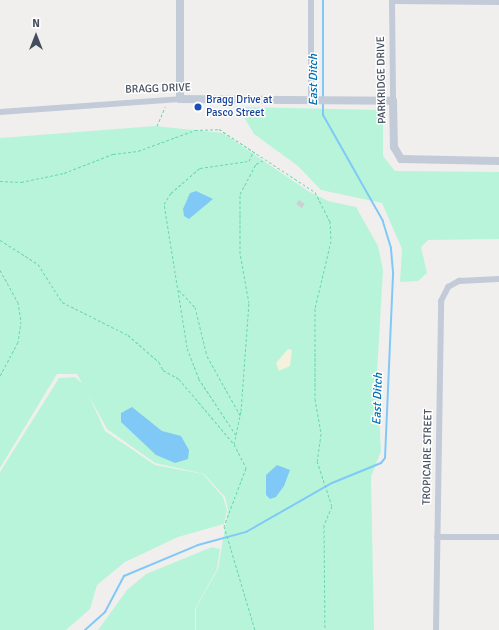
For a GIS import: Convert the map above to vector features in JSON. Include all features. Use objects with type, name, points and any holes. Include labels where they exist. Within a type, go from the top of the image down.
[{"type":"street","points":[[180,0],[180,99]]},
{"type":"street","points":[[311,0],[314,100]]},
{"type":"street","points":[[392,1],[499,2]]},
{"type":"street","name":"PARKRIDGE DRIVE","points":[[392,1],[394,147],[399,157],[406,161],[499,161]]},
{"type":"street","name":"BRAGG DRIVE","points":[[0,112],[44,111],[168,99],[393,101]]},
{"type":"street","name":"TROPICAIRE STREET","points":[[436,630],[440,309],[448,287],[467,279],[499,280]]},
{"type":"street","points":[[437,537],[499,537]]},
{"type":"path","points":[[157,126],[168,99]]},
{"type":"path","points":[[0,181],[64,173],[113,154],[138,151],[195,130],[219,129],[316,192],[330,221],[331,241],[315,308],[315,399],[321,434],[317,460],[332,506],[324,525],[325,630]]},
{"type":"path","points":[[236,435],[199,379],[187,348],[179,290],[164,204],[170,193],[200,168],[249,161],[253,152]]},
{"type":"path","points":[[234,444],[240,415],[249,303],[240,253],[240,194],[256,164],[264,159]]},
{"type":"path","points":[[0,240],[38,264],[62,302],[128,335],[159,362],[163,370],[179,379],[234,444],[246,468],[224,526],[227,540],[256,630]]},
{"type":"path","points":[[0,270],[18,302],[21,321],[18,342],[0,376]]},
{"type":"path","points":[[179,290],[195,306],[207,356],[240,415]]},
{"type":"green space","points":[[238,107],[383,110],[383,156],[395,171],[499,172],[499,239],[428,240],[421,247],[427,273],[418,281],[400,282],[402,249],[382,203],[321,190],[298,166],[254,134]]},
{"type":"green space","points":[[155,126],[223,133],[308,191],[328,201],[356,207],[378,246],[383,270],[377,373],[381,451],[371,477],[374,630],[196,630],[196,608],[218,569],[228,510],[225,497],[204,474],[155,463],[107,429],[77,374],[57,374],[0,468],[0,138]]},
{"type":"green space","points":[[75,377],[84,385],[105,431],[155,465],[203,474],[223,497],[227,510],[224,524],[178,537],[125,562],[97,585],[90,609],[66,630],[0,630],[0,472],[59,378]]},
{"type":"green space","points":[[212,547],[220,549],[217,569],[195,609],[195,630],[98,630],[127,590],[146,574]]},
{"type":"sand","points":[[288,349],[292,350],[290,366],[279,371],[276,363]]},
{"type":"water","points":[[196,191],[213,199],[189,219],[184,216],[183,209],[190,193]]},
{"type":"water","points":[[132,407],[162,431],[181,436],[189,450],[188,459],[175,463],[156,455],[121,422],[121,413]]},
{"type":"water","points":[[277,465],[290,470],[284,486],[276,497],[270,499],[266,495],[266,475]]},
{"type":"building","points":[[299,200],[305,204],[302,208],[296,204]]},
{"type":"waterway","name":"East Ditch","points":[[323,0],[323,99]]},
{"type":"waterway","name":"East Ditch","points":[[85,630],[105,612],[124,576],[198,545],[246,532],[332,483],[381,463],[385,458],[393,272],[391,248],[383,221],[323,115],[323,103]]},
{"type":"place","name":"Bragg Drive at Pasco Street","points":[[198,107]]}]
